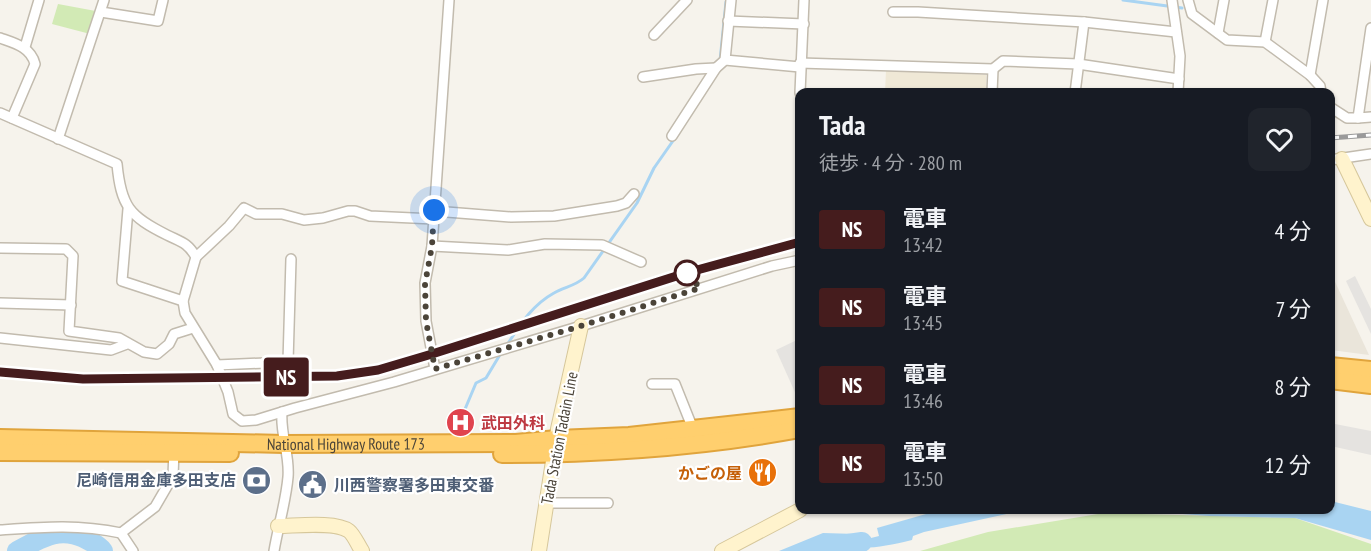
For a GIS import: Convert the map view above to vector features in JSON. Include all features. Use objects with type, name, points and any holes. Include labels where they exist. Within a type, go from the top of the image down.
[{"type":"highway","points":[[1335,366],[1371,370]]},
{"type":"highway","points":[[1335,381],[1371,385]]},
{"type":"highway","name":"National Highway Route 173","points":[[555,446],[795,418]]},
{"type":"highway","name":"National Highway Route 173","points":[[0,452],[174,447],[696,444],[795,430]]},
{"type":"highway","name":"National Highway Route 173","points":[[0,438],[174,447]]},
{"type":"street","points":[[25,47],[39,0]]},
{"type":"street","points":[[58,139],[104,0]]},
{"type":"street","points":[[101,12],[158,21],[163,0]]},
{"type":"street","points":[[435,369],[426,321],[425,284],[432,246],[449,0]]},
{"type":"street","points":[[654,34],[687,0]]},
{"type":"street","points":[[672,136],[716,68],[725,60],[731,0]]},
{"type":"street","points":[[800,88],[804,0]]},
{"type":"street","points":[[920,0],[920,12]]},
{"type":"street","points":[[1172,0],[1180,56],[1178,88]]},
{"type":"street","points":[[1188,0],[1192,14],[1227,40],[1265,42],[1310,75],[1320,88]]},
{"type":"street","points":[[1218,33],[1224,0]]},
{"type":"street","points":[[1265,42],[1273,0]]},
{"type":"street","points":[[1310,75],[1323,0]]},
{"type":"street","points":[[893,12],[1084,22],[1176,32]]},
{"type":"street","points":[[728,21],[804,24]]},
{"type":"street","points":[[1076,88],[1084,22]]},
{"type":"street","points":[[1358,118],[1371,28]]},
{"type":"street","points":[[0,38],[25,47],[34,58],[35,64],[12,118]]},
{"type":"street","points":[[725,60],[800,65],[993,69],[1003,60],[1078,64],[1179,79]]},
{"type":"street","points":[[643,77],[716,68]]},
{"type":"street","points":[[992,88],[993,69]]},
{"type":"street","points":[[1335,110],[1347,118],[1371,117]]},
{"type":"street","points":[[0,113],[117,164],[122,193],[128,209],[122,281],[183,301]]},
{"type":"street","points":[[1371,154],[1336,159],[1371,219]]},
{"type":"street","points":[[634,194],[626,203],[617,206],[554,216],[370,216],[348,211],[323,218],[304,220],[282,214],[256,214],[244,208],[229,226],[195,257],[183,301],[185,313],[217,365],[228,392],[233,414],[242,421],[256,420],[581,326],[752,272],[795,261]]},
{"type":"street","points":[[128,209],[165,234],[189,245],[195,257]]},
{"type":"street","points":[[432,246],[508,250],[545,244],[602,245],[637,257]]},
{"type":"street","points":[[0,248],[66,249],[73,256],[69,331],[118,338],[144,352],[156,354],[169,345],[174,334],[193,328]]},
{"type":"street","points":[[217,365],[288,362],[291,259]]},
{"type":"street","points":[[0,303],[71,305]]},
{"type":"street","name":"Tada Station Tadain Line","points":[[539,551],[555,446],[581,326]]},
{"type":"street","points":[[0,338],[111,350],[128,344]]},
{"type":"street","points":[[652,384],[675,384],[693,429]]},
{"type":"street","points":[[274,551],[288,477],[281,427],[282,412]]},
{"type":"street","points":[[0,530],[56,526],[91,527],[121,532],[155,507],[173,476],[174,447]]},
{"type":"street","points":[[546,502],[608,503]]},
{"type":"street","points":[[722,551],[795,513]]},
{"type":"street","points":[[278,526],[341,528],[350,531],[362,551]]},
{"type":"street","points":[[121,532],[133,551]]},
{"type":"shaded area","points":[[886,70],[986,75],[986,88],[885,88]]},
{"type":"shaded area","points":[[1355,276],[1371,309],[1371,334],[1346,281]]},
{"type":"shaded area","points":[[1335,282],[1369,355],[1335,351]]},
{"type":"shaded area","points":[[795,341],[795,392],[776,350]]},
{"type":"shaded area","points":[[1335,424],[1371,431],[1371,455],[1335,447]]},
{"type":"green space","points":[[58,4],[101,12],[94,35],[52,24]]},
{"type":"green space","points":[[1098,514],[1295,518],[1371,544],[1371,551],[920,551],[988,532]]},
{"type":"water","points":[[1335,502],[1371,511],[1371,540],[1295,518],[1182,514],[1335,514]]},
{"type":"water","points":[[926,514],[1007,514],[924,532],[913,536],[912,540],[890,545],[860,548],[828,543],[813,551],[779,551],[823,533],[857,534],[859,541],[879,536],[877,528]]},
{"type":"waterway","points":[[1123,0],[1182,8]]},
{"type":"waterway","points":[[720,61],[726,2]]},
{"type":"waterway","points":[[507,345],[539,303],[584,278],[637,203],[654,168],[675,138]]},
{"type":"waterway","points":[[460,421],[476,383],[486,378],[501,353]]},
{"type":"waterway","points":[[17,551],[49,535],[66,533],[84,538],[103,551]]},
{"type":"waterway","points":[[812,551],[862,542]]},
{"type":"railway","points":[[1335,138],[1371,135]]},
{"type":"railway","points":[[0,371],[83,379],[337,376],[378,370],[686,273],[795,243]]},
{"type":"train","name":"NS","points":[[0,372],[83,379],[337,376],[378,370],[566,313],[686,273],[795,243]]},
{"type":"place","name":"武田外科","points":[[460,423]]},
{"type":"place","name":"かごの屋","points":[[763,473]]},
{"type":"place","name":"尼崎信用金庫多田支店","points":[[257,480]]},
{"type":"place","name":"川西警察署多田東交番","points":[[313,485]]},
{"type":"route","points":[[434,210],[432,246],[425,284],[426,321],[435,369],[700,288],[687,273]]}]
